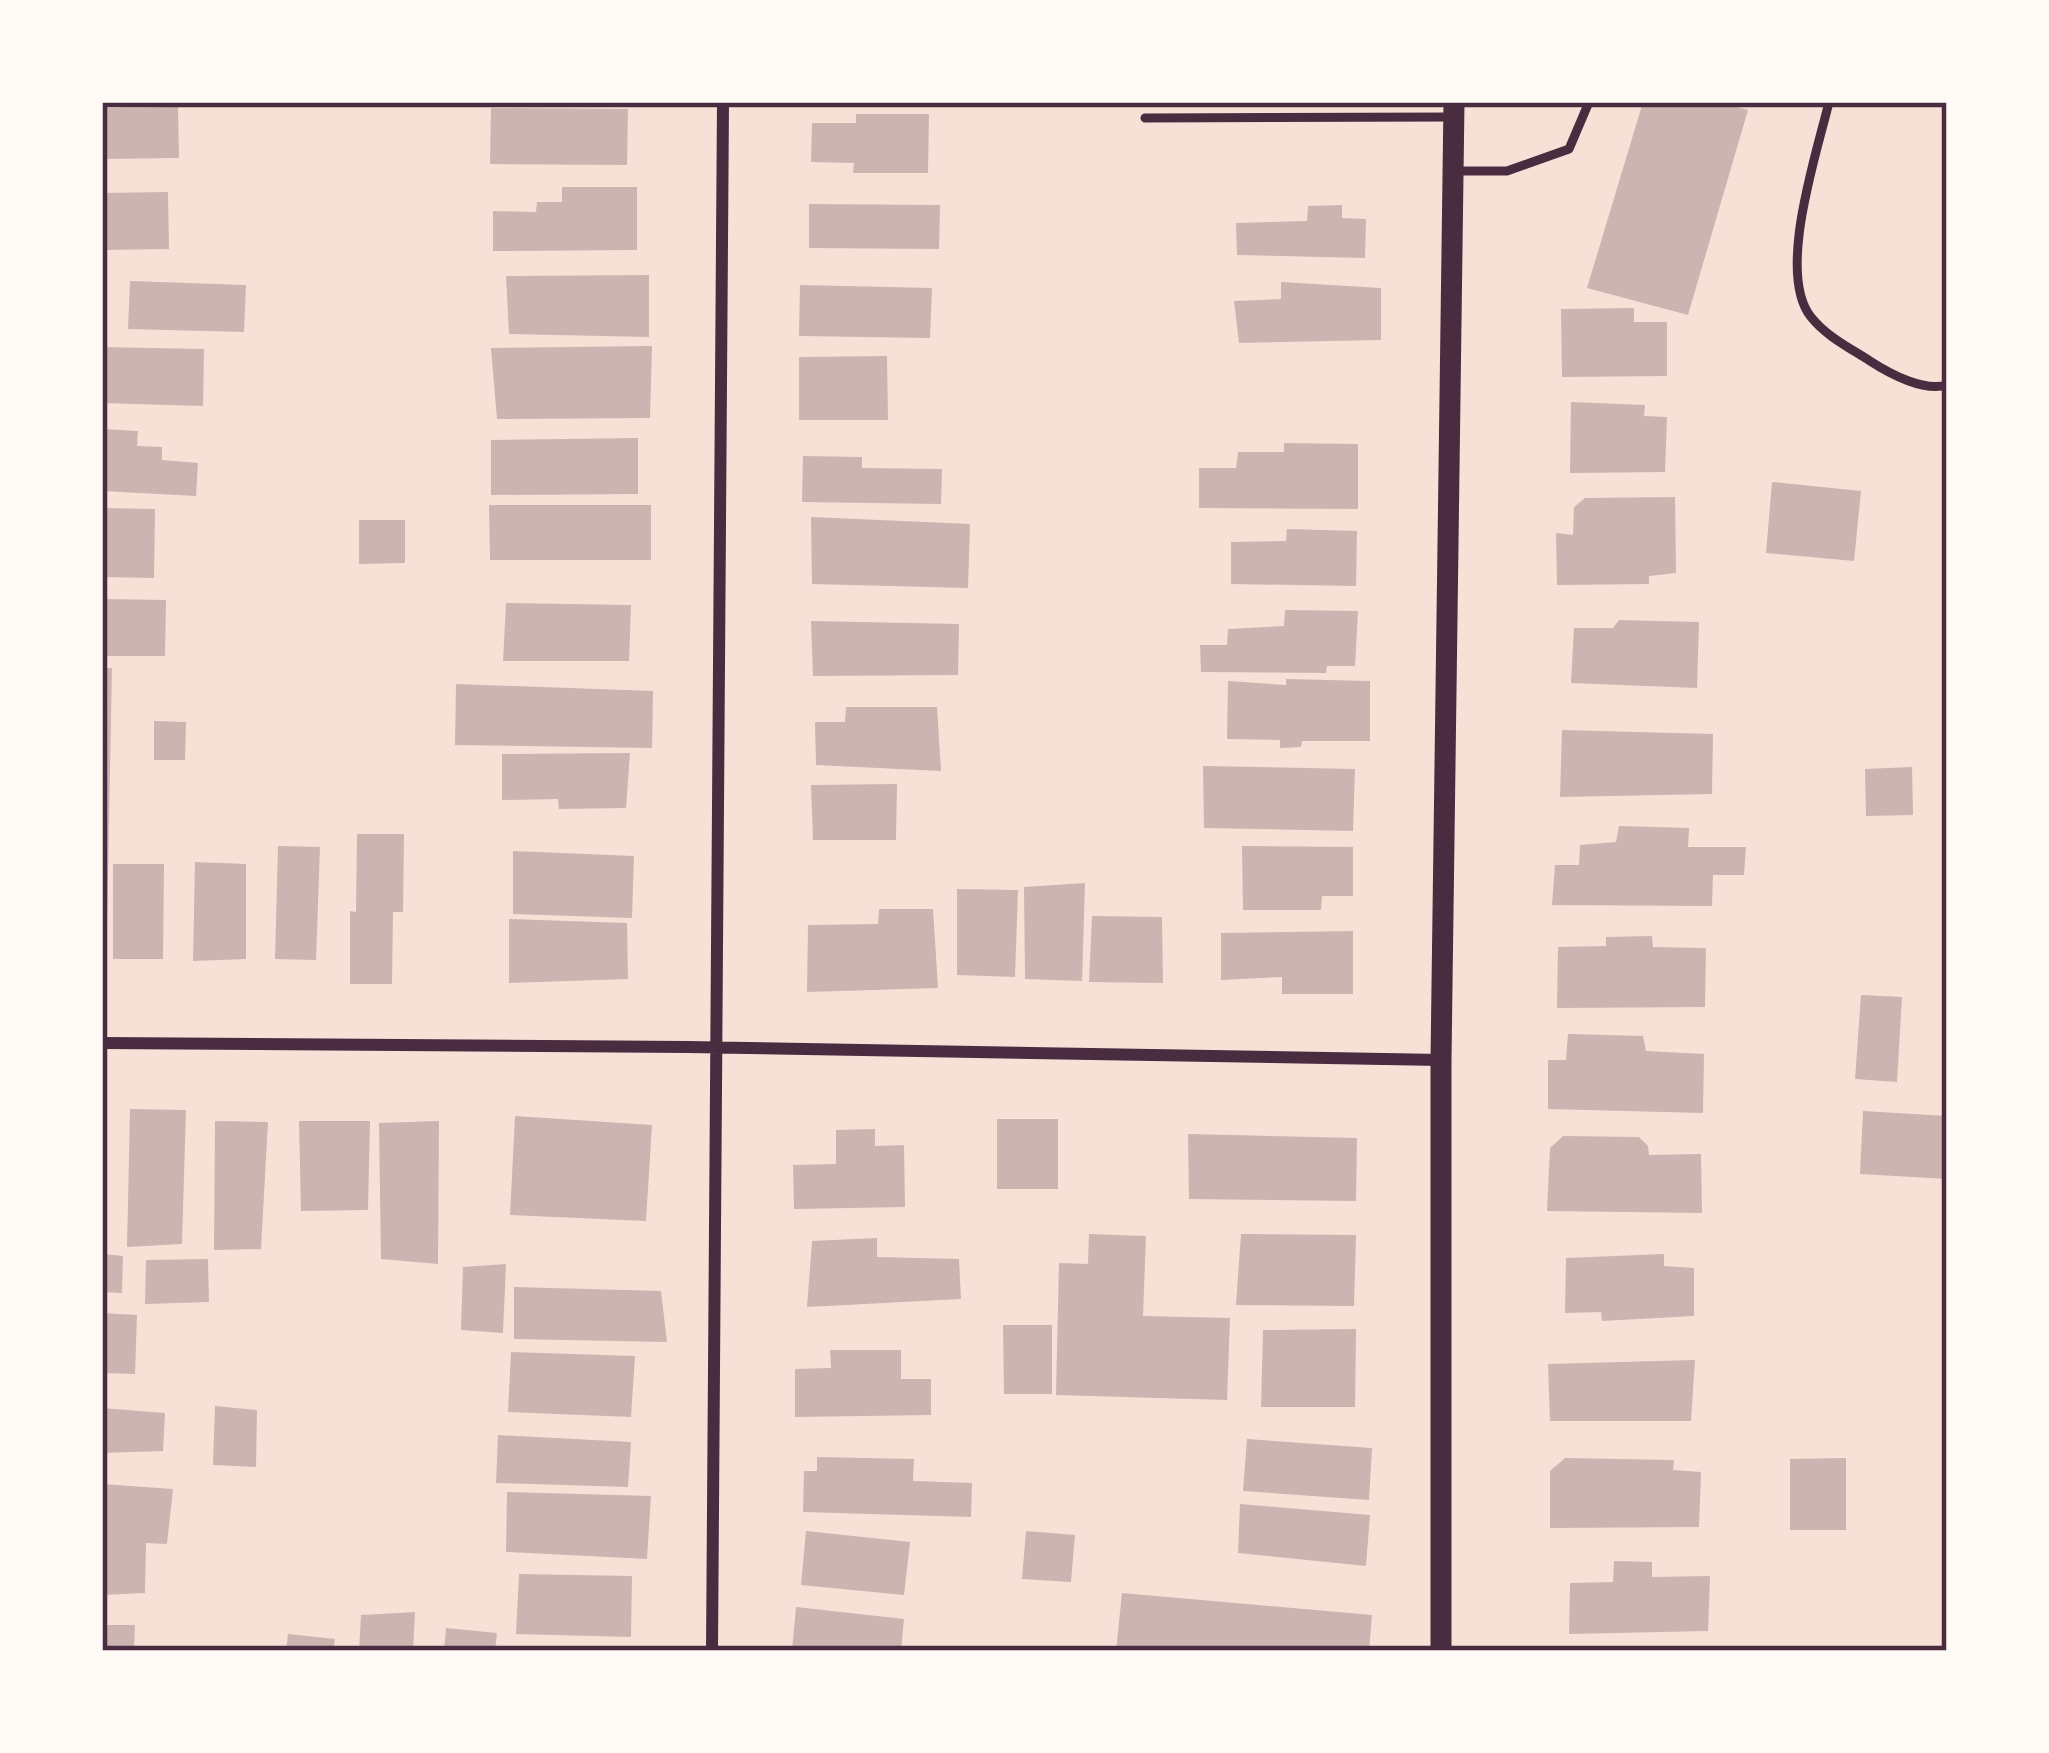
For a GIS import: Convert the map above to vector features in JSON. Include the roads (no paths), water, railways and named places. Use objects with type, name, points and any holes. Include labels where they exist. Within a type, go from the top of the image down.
[{"type":"street","points":[[712,1651],[723,102]]},
{"type":"street","points":[[1441,1651],[1441,1060],[1454,109]]},
{"type":"street","points":[[102,1043],[717,1047],[1441,1060]]},
{"type":"lane","points":[[1453,171],[1507,171],[1569,149],[1588,102]]},
{"type":"lane","points":[[1829,102],[1796,238],[1799,281],[1808,314],[1830,336],[1882,369],[1934,389],[1947,385]]},
{"type":"lane","points":[[1145,118],[1454,109]]}]
